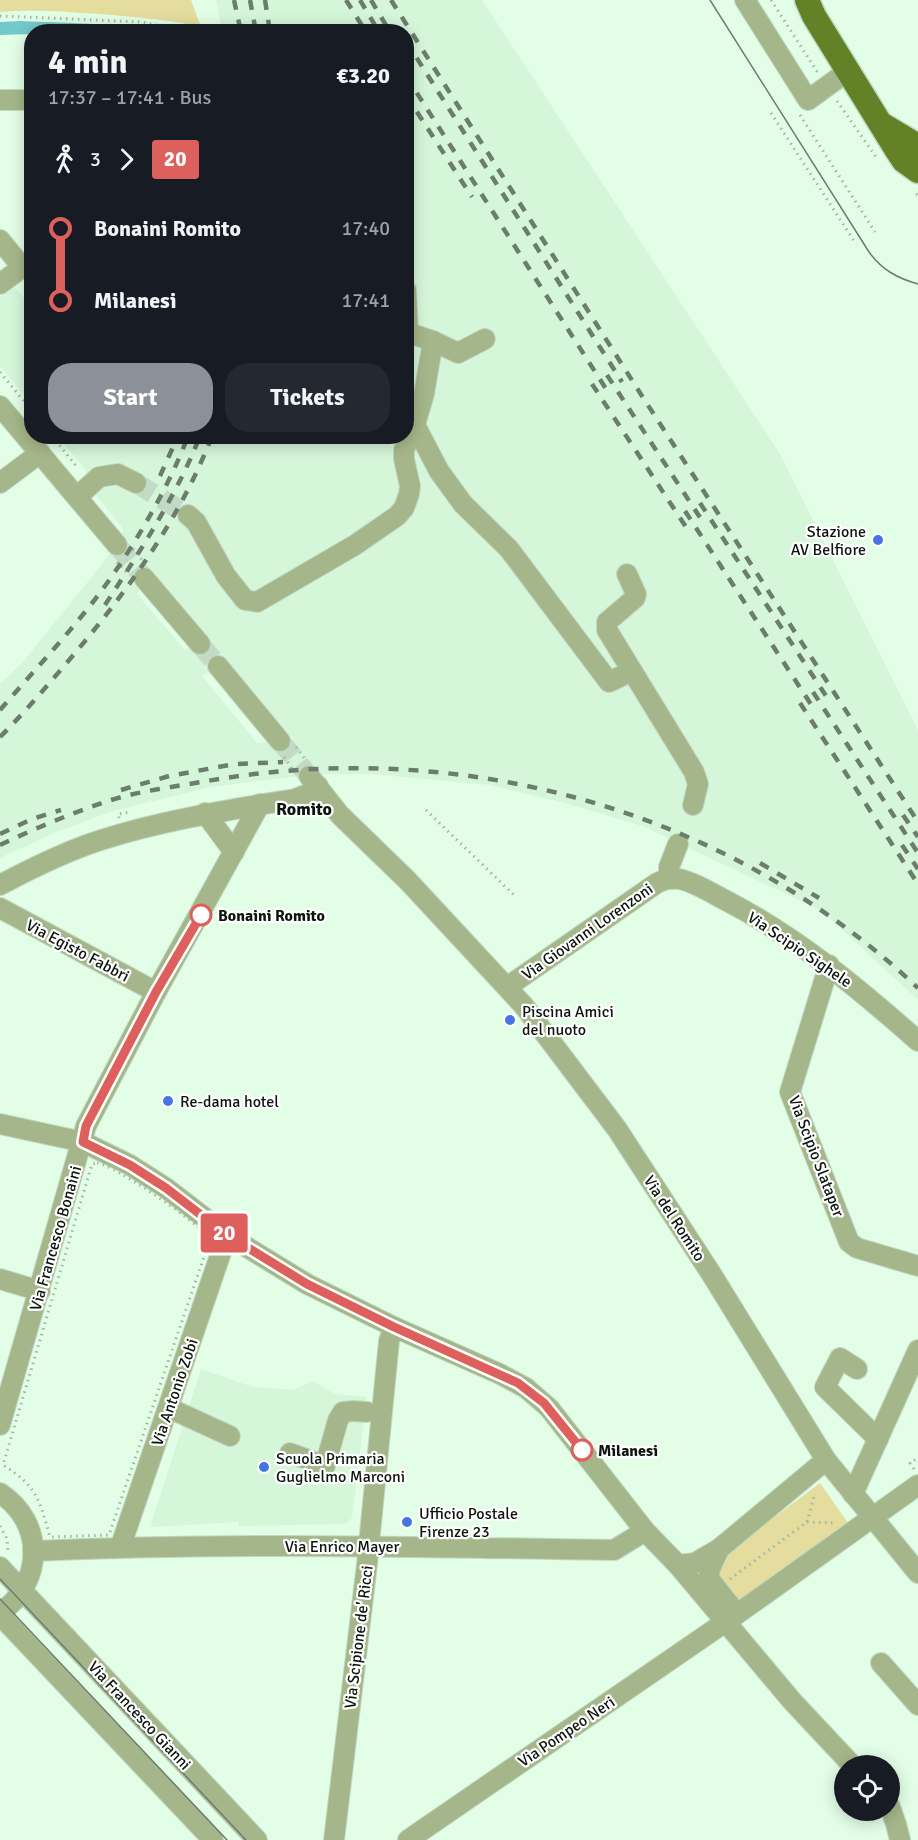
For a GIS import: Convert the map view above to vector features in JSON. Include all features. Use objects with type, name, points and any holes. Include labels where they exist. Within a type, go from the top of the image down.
[{"type":"main road","points":[[806,5],[883,125],[900,156],[908,164],[917,187]]},
{"type":"main road","points":[[883,125],[918,146]]},
{"type":"street","points":[[745,0],[808,100],[848,71]]},
{"type":"street","points":[[0,100],[24,100]]},
{"type":"street","points":[[0,240],[24,261]]},
{"type":"street","points":[[0,284],[24,266]]},
{"type":"street","points":[[414,334],[458,353],[485,339]]},
{"type":"street","points":[[433,341],[424,394],[415,425],[439,471],[463,504],[509,549],[609,682],[632,671]]},
{"type":"street","points":[[0,406],[7,429],[24,441]]},
{"type":"street","points":[[28,444],[40,453],[117,545]]},
{"type":"street","points":[[188,515],[196,522],[226,576],[245,600],[257,602],[355,545],[397,516],[404,508],[410,494],[404,459],[407,444]]},
{"type":"street","points":[[0,483],[40,453]]},
{"type":"street","points":[[77,497],[99,477],[118,474],[136,483]]},
{"type":"street","points":[[627,574],[636,594],[635,598],[607,622],[607,630],[694,772],[698,784],[693,805]]},
{"type":"street","points":[[144,578],[200,644]]},
{"type":"street","points":[[218,666],[280,741]]},
{"type":"street","name":"Via del Romito","points":[[260,804],[295,799],[308,794],[314,781],[340,815],[408,881],[524,1006],[617,1129],[712,1275],[826,1460],[918,1573]]},
{"type":"street","points":[[0,885],[99,840],[205,813],[260,804]]},
{"type":"street","name":"Via Francesco Bonaini","points":[[0,1425],[86,1126],[156,992],[260,804]]},
{"type":"street","points":[[205,813],[234,852]]},
{"type":"street","points":[[669,879],[669,867],[678,844]]},
{"type":"street","name":"Via Giovanni Lorenzoni","points":[[507,987],[657,883],[669,879]]},
{"type":"street","name":"Via Scipio Sighele","points":[[669,879],[691,883],[783,934],[829,965],[918,1041]]},
{"type":"street","name":"Via Egisto Fabbri","points":[[0,908],[156,992]]},
{"type":"street","name":"Via Scipio Slataper","points":[[829,965],[790,1092],[849,1242],[856,1248],[918,1266]]},
{"type":"street","points":[[0,1124],[83,1142],[130,1165],[166,1188],[227,1235],[307,1284],[394,1327],[518,1383],[538,1397],[553,1413],[645,1531],[731,1618]]},
{"type":"street","name":"Via Antonio Zobi","points":[[120,1548],[227,1235]]},
{"type":"street","points":[[0,1279],[40,1291]]},
{"type":"street","name":"Via Scipione de' Ricci","points":[[334,1840],[389,1341],[394,1327]]},
{"type":"street","points":[[853,1494],[918,1350]]},
{"type":"street","points":[[857,1369],[840,1358],[825,1387],[878,1439]]},
{"type":"street","points":[[169,1408],[230,1436]]},
{"type":"street","points":[[290,1453],[325,1466],[338,1420],[343,1412],[367,1412]]},
{"type":"street","points":[[678,1565],[695,1563],[719,1550],[826,1460]]},
{"type":"street","name":"Via Pompeo Neri","points":[[408,1840],[731,1618],[918,1485]]},
{"type":"street","points":[[0,1493],[22,1515],[30,1532],[33,1551],[31,1570],[23,1590],[0,1614]]},
{"type":"street","name":"Via Enrico Mayer","points":[[33,1551],[368,1546],[614,1550],[645,1531]]},
{"type":"street","points":[[719,1550],[709,1571],[710,1580],[731,1618],[792,1701],[843,1755]]},
{"type":"street","name":"Via Francesco Gianni","points":[[4,1561],[23,1590],[257,1840]]},
{"type":"street","name":"Via Francesco Gianni","points":[[0,1614],[213,1840]]},
{"type":"street","points":[[881,1663],[918,1705]]},
{"type":"street","points":[[895,1821],[900,1840]]},
{"type":"path","points":[[0,16],[144,24]]},
{"type":"path","points":[[797,110],[875,232]]},
{"type":"path","points":[[771,113],[856,244]]},
{"type":"path","points":[[0,372],[24,401]]},
{"type":"path","points":[[426,810],[515,896]]},
{"type":"path","points":[[724,1583],[807,1522],[817,1486]]},
{"type":"path","points":[[807,1522],[843,1524]]},
{"type":"path","points":[[0,1526],[7,1539],[4,1561]]},
{"type":"shaded area","points":[[0,0],[191,0],[200,24],[99,14],[0,12]]},
{"type":"shaded area","points":[[216,0],[482,0],[780,454],[918,730],[918,1000],[822,911],[642,826],[565,803],[490,785],[370,774],[314,774],[211,787],[113,811],[56,832],[0,858],[0,684],[23,662],[106,559],[124,530],[95,494],[84,468],[64,444],[414,444],[414,24],[221,24]],"holes":[[[151,572],[206,638],[185,650],[137,594]],[[227,660],[293,739],[257,743],[202,676]]]},
{"type":"shaded area","points":[[14,286],[24,298],[24,395],[0,366],[0,297]]},
{"type":"shaded area","name":"Scuola Primaria Guglielmo Marconi","points":[[201,1369],[253,1387],[294,1390],[313,1381],[335,1394],[367,1397],[352,1518],[344,1524],[239,1526],[239,1522],[152,1527],[151,1524]]},
{"type":"shaded area","points":[[820,1483],[848,1523],[738,1602],[714,1574],[728,1552]]},
{"type":"water","points":[[0,22],[84,24],[24,24],[24,34],[0,35]]},
{"type":"tunnel","points":[[136,483],[188,515]]},
{"type":"tunnel","points":[[117,545],[144,578]]},
{"type":"tunnel","points":[[200,644],[218,666]]},
{"type":"tunnel","points":[[280,741],[309,776]]},
{"type":"tram line","points":[[710,0],[869,252],[879,264],[891,272],[918,284]]},
{"type":"tram line","points":[[0,1579],[246,1840]]},
{"type":"tram line","points":[[0,1599],[227,1840]]},
{"type":"railway","points":[[234,0],[239,24]]},
{"type":"railway","points":[[250,0],[254,24]]},
{"type":"railway","points":[[265,0],[269,24]]},
{"type":"railway","points":[[346,0],[361,24]]},
{"type":"railway","points":[[360,0],[374,24]]},
{"type":"railway","points":[[371,0],[385,24]]},
{"type":"railway","points":[[391,0],[406,24]]},
{"type":"railway","points":[[414,36],[642,396],[918,822]]},
{"type":"railway","points":[[414,54],[622,382]]},
{"type":"railway","points":[[414,89],[608,392]]},
{"type":"railway","points":[[414,107],[472,197]]},
{"type":"railway","points":[[607,375],[701,519]]},
{"type":"railway","points":[[592,384],[686,527]]},
{"type":"railway","points":[[160,476],[174,444]]},
{"type":"railway","points":[[0,710],[82,616],[120,565],[170,478],[185,444]]},
{"type":"railway","points":[[105,605],[169,502],[197,444]]},
{"type":"railway","points":[[0,737],[70,659],[132,581],[168,525],[209,444]]},
{"type":"railway","points":[[700,503],[828,699]]},
{"type":"railway","points":[[685,511],[814,709]]},
{"type":"railway","points":[[813,692],[918,853]]},
{"type":"railway","points":[[800,703],[918,884]]},
{"type":"railway","points":[[121,790],[169,776],[235,764],[283,762]]},
{"type":"railway","points":[[0,845],[117,798],[207,781],[303,770],[399,769],[494,780],[587,801],[677,832],[763,874],[844,926],[918,988]]},
{"type":"railway","points":[[0,834],[32,819],[61,810]]},
{"type":"railway","points":[[903,815],[918,837]]},
{"type":"railway","points":[[902,845],[918,869]]},
{"type":"railway","points":[[760,863],[819,898]]},
{"type":"bus line","name":"20","points":[[201,915],[156,992],[86,1126],[83,1142],[130,1165],[166,1188],[227,1235],[307,1284],[394,1327],[518,1383],[544,1403],[582,1450]]},
{"type":"place","name":"Stazione AV Belfiore","points":[[878,540]]},
{"type":"place","name":"Bonaini Romito","points":[[201,915]]},
{"type":"place","name":"Piscina Amici del nuoto","points":[[510,1020]]},
{"type":"place","name":"Re-dama hotel","points":[[168,1101]]},
{"type":"place","name":"Milanesi","points":[[582,1450]]},
{"type":"place","name":"Scuola Primaria Guglielmo Marconi","points":[[264,1467]]},
{"type":"place","name":"Ufficio Postale Firenze 23","points":[[407,1522]]},
{"type":"district","name":"Romito","points":[[304,809]]}]
